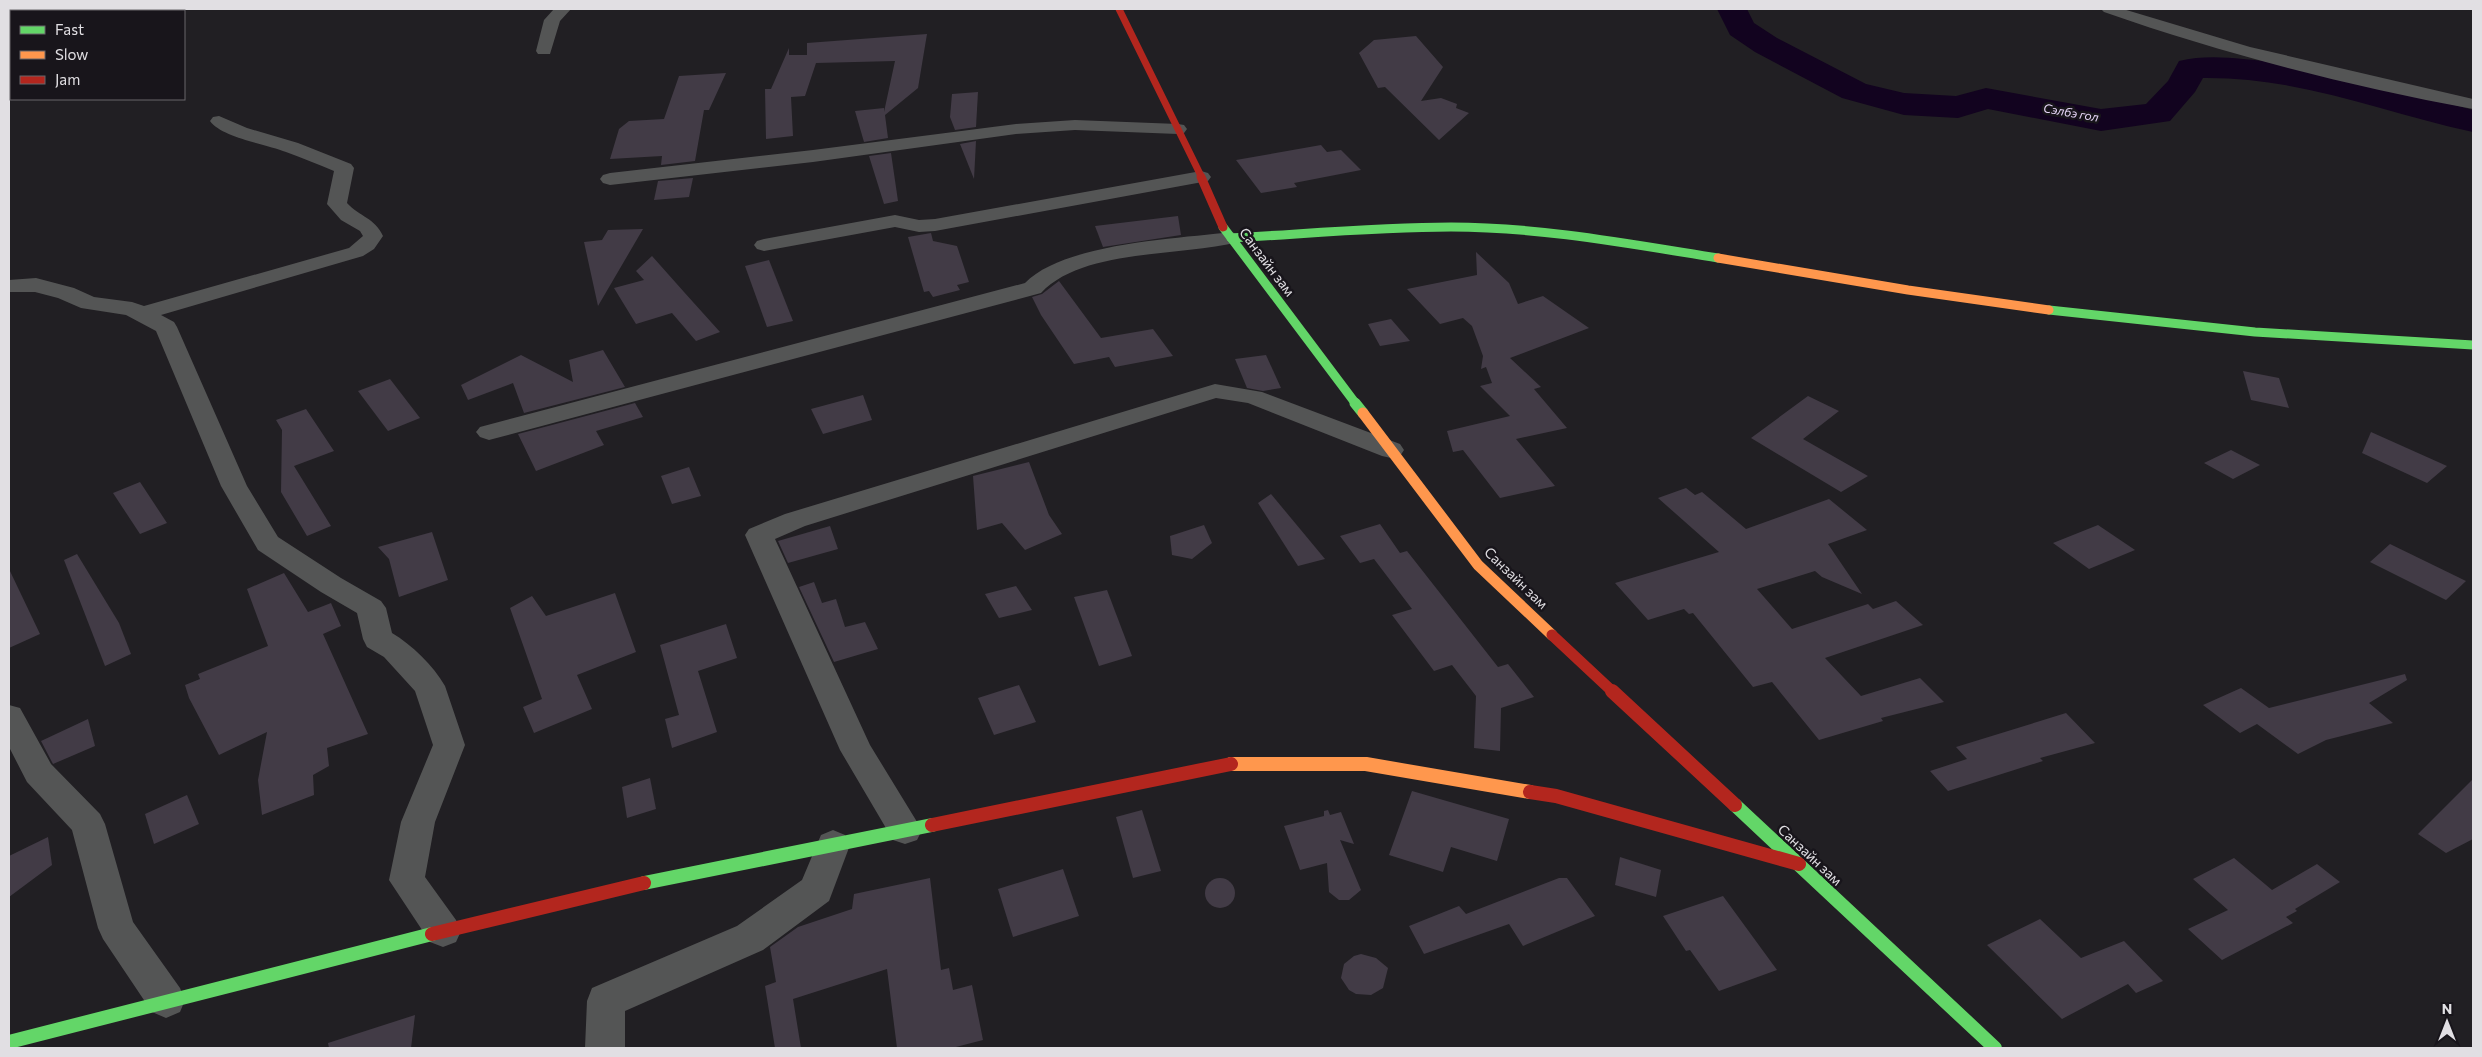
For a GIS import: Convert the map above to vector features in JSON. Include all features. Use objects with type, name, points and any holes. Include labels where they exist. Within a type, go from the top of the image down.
[{"type":"main road","name":"Санзайн зам","points":[[1119,9],[1201,177],[1218,222],[1478,565],[1995,1048]]},
{"type":"main road","points":[[1231,238],[1257,235],[1451,227],[1532,232],[1607,240],[1908,290],[2050,310],[2255,332],[2473,345]]},
{"type":"main road","points":[[9,1042],[166,1000],[255,980],[443,930],[596,893],[1231,764],[1366,764],[1556,796],[1799,864]]},
{"type":"street","points":[[544,51],[552,20],[563,9]]},
{"type":"street","points":[[2109,9],[2161,28],[2232,49],[2473,104]]},
{"type":"street","points":[[142,314],[356,252],[367,245],[373,236],[369,227],[348,216],[337,204],[344,168],[292,147],[241,132],[219,121]]},
{"type":"street","points":[[610,179],[813,156],[1016,129],[1075,125],[1178,129]]},
{"type":"street","points":[[764,245],[895,221],[919,226],[935,225],[1201,177]]},
{"type":"street","points":[[489,432],[1033,288],[1045,276],[1069,266],[1124,254],[1231,238]]},
{"type":"street","points":[[9,286],[36,285],[66,293],[89,303],[132,310],[166,327],[234,486],[268,543],[332,586],[371,608],[378,639],[395,649],[429,686],[449,745],[418,822],[407,880],[443,930]]},
{"type":"street","points":[[905,830],[856,750],[759,535],[795,520],[1215,391],[1254,397],[1390,450]]},
{"type":"street","points":[[9,717],[38,773],[88,824],[116,928],[166,1000]]},
{"type":"street","points":[[605,1048],[606,1001],[750,938],[816,890],[833,845]]},
{"type":"building","points":[[927,34],[918,88],[885,115],[888,138],[864,142],[855,111],[884,108],[884,112],[895,61],[816,63],[805,96],[791,97],[793,136],[766,139],[765,89],[771,89],[789,48],[789,55],[807,55],[807,43]]},
{"type":"building","points":[[1416,36],[1443,67],[1421,101],[1441,98],[1457,104],[1456,108],[1469,113],[1439,140],[1385,87],[1378,88],[1359,53],[1374,40]]},
{"type":"building","points":[[726,73],[709,110],[704,110],[695,161],[661,165],[662,156],[610,159],[619,129],[629,121],[664,119],[679,76]]},
{"type":"building","points":[[978,92],[976,127],[955,130],[950,117],[952,94]]},
{"type":"building","points":[[976,141],[974,179],[960,144]]},
{"type":"building","points":[[1321,145],[1327,152],[1341,150],[1361,170],[1294,183],[1297,187],[1261,193],[1236,160]]},
{"type":"building","points":[[891,153],[898,201],[884,204],[869,156]]},
{"type":"building","points":[[693,178],[689,197],[654,200],[658,181]]},
{"type":"building","points":[[1178,216],[1181,235],[1103,247],[1095,226]]},
{"type":"building","points":[[643,229],[598,306],[584,242],[602,240],[608,230]]},
{"type":"building","points":[[931,233],[933,241],[957,246],[969,282],[957,285],[960,290],[933,297],[929,291],[924,292],[908,237]]},
{"type":"building","points":[[1476,252],[1509,283],[1518,304],[1543,296],[1589,328],[1510,358],[1541,387],[1534,389],[1567,428],[1516,439],[1555,486],[1500,498],[1463,450],[1453,452],[1447,431],[1510,416],[1480,386],[1492,383],[1486,367],[1481,369],[1483,356],[1472,326],[1463,318],[1440,324],[1407,289],[1477,275]]},
{"type":"building","points":[[652,256],[720,332],[696,341],[672,313],[636,324],[614,288],[644,280],[636,271]]},
{"type":"building","points":[[769,260],[793,321],[767,327],[745,266]]},
{"type":"building","points":[[1059,281],[1101,338],[1153,329],[1173,356],[1115,367],[1109,357],[1074,364],[1041,315],[1032,297],[1042,294]]},
{"type":"building","points":[[1391,319],[1410,341],[1380,346],[1368,324]]},
{"type":"building","points":[[603,350],[625,387],[524,413],[513,383],[468,400],[461,385],[521,355],[573,382],[569,360]]},
{"type":"building","points":[[1266,355],[1281,388],[1263,391],[1247,388],[1235,359]]},
{"type":"building","points":[[2243,371],[2279,378],[2289,408],[2251,400]]},
{"type":"building","points":[[390,379],[420,418],[388,431],[358,391]]},
{"type":"building","points":[[863,395],[872,420],[823,434],[811,409]]},
{"type":"building","points":[[1808,396],[1839,411],[1803,439],[1868,476],[1841,492],[1751,438]]},
{"type":"building","points":[[635,403],[643,417],[596,431],[604,445],[536,471],[518,434]]},
{"type":"building","points":[[306,409],[334,451],[294,466],[331,526],[307,536],[281,492],[282,430],[276,420]]},
{"type":"building","points":[[2371,432],[2447,466],[2427,483],[2362,453]]},
{"type":"building","points":[[2231,450],[2260,465],[2233,479],[2204,463]]},
{"type":"building","points":[[1029,462],[1049,515],[1062,534],[1025,550],[1002,523],[977,530],[973,476]]},
{"type":"building","points":[[689,467],[701,496],[672,504],[661,476]]},
{"type":"building","points":[[140,482],[167,523],[140,534],[113,493]]},
{"type":"building","points":[[1686,488],[1695,495],[1702,492],[1746,529],[1829,499],[1867,530],[1828,544],[1862,594],[1822,577],[1815,571],[1757,589],[1792,629],[1868,604],[1873,609],[1896,601],[1923,625],[1825,658],[1861,696],[1920,678],[1944,702],[1881,718],[1883,721],[1819,740],[1772,682],[1753,687],[1693,613],[1689,614],[1684,609],[1648,620],[1615,583],[1719,552],[1658,498]]},
{"type":"building","points":[[1271,494],[1325,559],[1298,566],[1258,503]]},
{"type":"building","points":[[1380,524],[1400,553],[1407,551],[1498,667],[1508,664],[1534,697],[1501,708],[1500,751],[1474,748],[1476,696],[1452,665],[1434,671],[1392,615],[1412,609],[1374,559],[1360,563],[1340,536]]},
{"type":"building","points":[[1204,525],[1212,543],[1192,559],[1172,555],[1170,536]]},
{"type":"building","points":[[2098,525],[2135,550],[2089,569],[2053,543]]},
{"type":"building","points":[[830,526],[838,549],[788,563],[778,541]]},
{"type":"building","points":[[432,532],[448,580],[399,597],[389,559],[378,547]]},
{"type":"building","points":[[2390,544],[2466,581],[2446,600],[2370,562]]},
{"type":"building","points":[[77,554],[119,623],[131,654],[105,666],[64,560]]},
{"type":"building","points":[[9,569],[40,634],[9,648]]},
{"type":"building","points":[[284,573],[308,612],[331,603],[341,626],[323,634],[368,734],[327,748],[329,766],[313,775],[314,795],[262,815],[258,780],[267,732],[219,755],[189,698],[185,685],[200,679],[198,674],[268,646],[247,589]]},
{"type":"building","points":[[814,582],[822,603],[836,599],[845,627],[865,622],[878,649],[834,662],[799,587]]},
{"type":"building","points":[[1016,586],[1032,610],[999,618],[985,594]]},
{"type":"building","points":[[1107,590],[1132,656],[1099,666],[1074,597]]},
{"type":"building","points":[[615,593],[636,652],[577,675],[592,709],[534,733],[523,707],[542,699],[510,608],[532,596],[546,616]]},
{"type":"building","points":[[726,624],[737,658],[698,671],[717,732],[672,748],[665,719],[679,715],[660,645]]},
{"type":"building","points":[[2405,674],[2407,680],[2369,703],[2393,723],[2326,740],[2298,754],[2257,724],[2240,733],[2203,705],[2241,688],[2269,708]]},
{"type":"building","points":[[1019,685],[1036,722],[994,735],[978,698]]},
{"type":"building","points":[[2066,713],[2095,743],[2040,758],[2043,761],[1948,791],[1930,771],[1967,759],[1956,747]]},
{"type":"building","points":[[88,719],[95,746],[53,764],[41,741]]},
{"type":"building","points":[[650,778],[656,809],[627,818],[622,787]]},
{"type":"building","points":[[2473,779],[2473,839],[2446,853],[2418,834]]},
{"type":"building","points":[[1412,791],[1509,819],[1497,861],[1451,847],[1443,872],[1389,855]]},
{"type":"building","points":[[187,795],[199,824],[154,844],[145,814]]},
{"type":"building","points":[[1142,810],[1161,871],[1133,878],[1116,817]]},
{"type":"building","points":[[1328,810],[1330,815],[1341,812],[1354,844],[1340,840],[1361,890],[1349,900],[1339,900],[1329,892],[1327,863],[1300,870],[1284,826],[1324,816],[1324,811]]},
{"type":"building","points":[[48,837],[52,865],[9,897],[9,856]]},
{"type":"building","points":[[1620,857],[1661,870],[1656,897],[1615,885]]},
{"type":"building","points":[[2234,858],[2272,890],[2317,864],[2340,882],[2295,909],[2297,911],[2286,917],[2293,923],[2222,960],[2188,929],[2228,910],[2193,879]]},
{"type":"building","points":[[1063,869],[1079,916],[1013,937],[998,889]]},
{"type":"building","points":[[930,878],[941,970],[949,968],[953,990],[972,985],[983,1040],[952,1048],[897,1048],[887,969],[793,999],[801,1048],[775,1048],[765,986],[776,982],[770,947],[798,927],[852,909],[854,894]]},
{"type":"building","points":[[1220,878],[1230,883],[1235,893],[1230,903],[1220,908],[1210,903],[1205,893],[1210,883]]},
{"type":"building","points":[[1559,878],[1567,878],[1595,916],[1523,946],[1509,924],[1424,954],[1409,926],[1459,906],[1466,914]]},
{"type":"building","points":[[1723,896],[1777,970],[1719,991],[1690,950],[1686,951],[1663,916]]},
{"type":"building","points":[[2040,919],[2081,958],[2124,941],[2163,981],[2136,993],[2128,984],[2062,1019],[1987,945]]},
{"type":"building","points":[[1361,954],[1376,958],[1388,968],[1383,988],[1371,995],[1356,994],[1349,990],[1341,978],[1344,964],[1354,956]]},
{"type":"building","points":[[415,1015],[411,1048],[329,1048],[328,1043]]},
{"type":"waterway","name":"Сэлбэ гол","points":[[1732,9],[1741,28],[1766,45],[1854,91],[1904,104],[1958,107],[1986,98],[2101,120],[2157,113],[2183,85],[2191,68],[2228,68],[2265,70],[2334,83],[2473,121]]},
{"type":"traffic: fast","points":[[1223,227],[1363,413]]},
{"type":"traffic: fast","points":[[1231,238],[1451,227],[1532,232],[1607,240],[1718,258]]},
{"type":"traffic: fast","points":[[2049,310],[2255,332],[2473,345]]},
{"type":"traffic: fast","points":[[1735,805],[1995,1048]]},
{"type":"traffic: fast","points":[[644,883],[932,825]]},
{"type":"traffic: fast","points":[[9,1042],[432,934]]},
{"type":"traffic: slow","points":[[1718,258],[1908,290],[2049,310]]},
{"type":"traffic: slow","points":[[1363,413],[1478,565],[1552,635]]},
{"type":"traffic: slow","points":[[1231,764],[1366,764],[1530,792]]},
{"type":"traffic: jam","points":[[1119,9],[1201,177],[1223,227]]},
{"type":"traffic: jam","points":[[1552,635],[1735,805]]},
{"type":"traffic: jam","points":[[932,825],[1231,764]]},
{"type":"traffic: jam","points":[[1530,792],[1556,796],[1799,864]]},
{"type":"traffic: jam","points":[[432,934],[644,883]]}]
